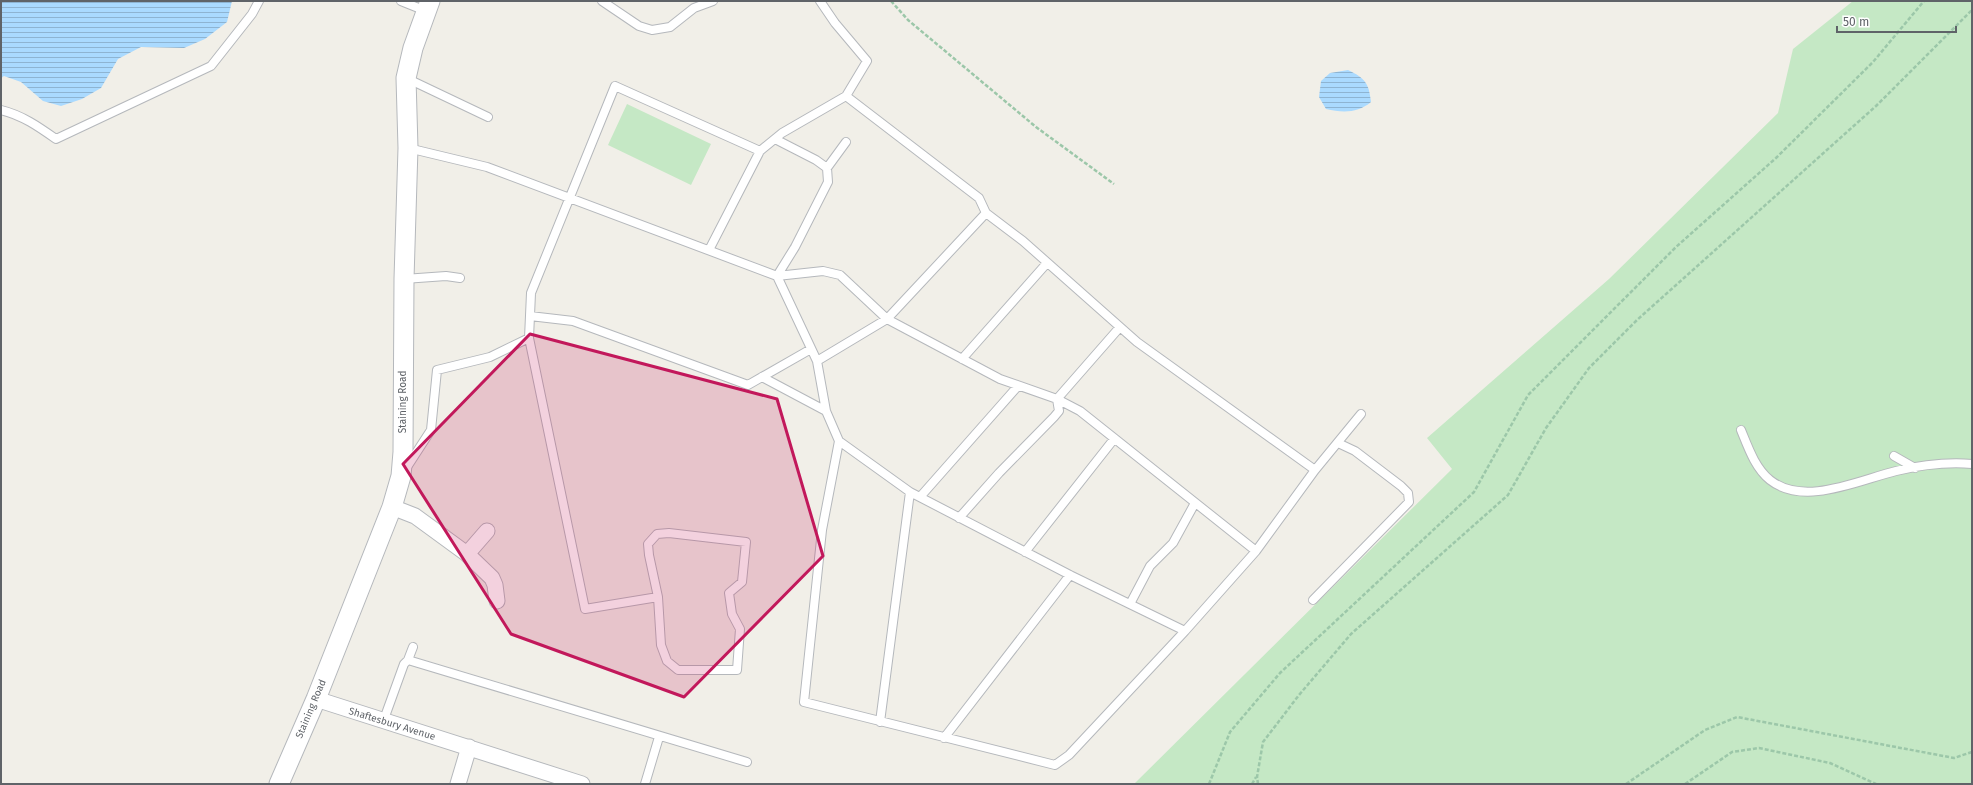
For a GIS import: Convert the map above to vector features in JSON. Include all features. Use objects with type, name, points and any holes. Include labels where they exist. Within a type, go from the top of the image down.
[{"type":"street","name":"Staining Road","points":[[279,784],[316,699],[392,507],[401,476],[403,458],[404,279],[408,148],[406,78],[412,48],[428,6]]},
{"type":"street","points":[[392,507],[416,516],[467,554],[492,578],[495,585],[497,601]]},
{"type":"street","points":[[467,554],[487,531]]},
{"type":"street","name":"Shaftesbury Avenue","points":[[316,699],[383,722],[469,747],[582,784]]},
{"type":"street","points":[[458,784],[469,747]]},
{"type":"lane","points":[[1,110],[14,113],[40,127],[56,139],[210,66],[252,14],[259,1]]},
{"type":"lane","points":[[401,1],[428,6]]},
{"type":"lane","points":[[602,1],[639,26],[652,30],[670,27],[694,4],[713,1]]},
{"type":"lane","points":[[709,250],[760,150],[775,139],[846,96],[867,61],[835,23],[820,1]]},
{"type":"lane","points":[[406,78],[488,117]]},
{"type":"lane","points":[[658,597],[585,609],[529,338],[531,293],[615,86],[760,150]]},
{"type":"lane","points":[[846,96],[979,198],[986,213],[1023,241],[1137,342],[1315,470]]},
{"type":"lane","points":[[775,139],[816,160],[827,168]]},
{"type":"lane","points":[[778,276],[795,247],[828,182],[827,168],[846,142]]},
{"type":"lane","points":[[408,148],[487,167],[778,276],[823,271],[840,275],[887,320],[1000,379],[1057,399],[1080,411],[1256,551]]},
{"type":"lane","points":[[816,361],[887,320],[986,213]]},
{"type":"lane","points":[[962,359],[1047,263]]},
{"type":"lane","points":[[404,279],[446,276],[460,278]]},
{"type":"lane","points":[[778,276],[816,361],[826,412],[839,441],[910,492],[1070,575],[1185,631]]},
{"type":"lane","points":[[530,316],[573,321],[748,385],[811,350]]},
{"type":"lane","points":[[1057,399],[1120,327]]},
{"type":"lane","points":[[401,476],[431,430],[437,370],[490,357],[529,338]]},
{"type":"lane","points":[[762,377],[826,412]]},
{"type":"lane","points":[[920,497],[1018,386]]},
{"type":"lane","points":[[959,518],[998,473],[1059,411],[1057,399]]},
{"type":"lane","points":[[839,441],[822,530],[804,702],[1055,766],[1069,755],[1185,631],[1256,551],[1315,470],[1361,414]]},
{"type":"lane","points":[[1741,430],[1754,459],[1769,480],[1789,491],[1808,492],[1836,487],[1896,471],[1949,462],[1972,464]]},
{"type":"lane","points":[[1025,552],[1114,439]]},
{"type":"lane","points":[[1313,600],[1409,502],[1408,493],[1401,486],[1356,451],[1338,443]]},
{"type":"lane","points":[[1894,456],[1915,468]]},
{"type":"lane","points":[[880,722],[910,492]]},
{"type":"lane","points":[[1130,604],[1150,566],[1173,543],[1195,502]]},
{"type":"lane","points":[[669,533],[746,542],[742,582],[728,593],[732,614],[740,629],[737,670],[678,670],[667,661],[661,645],[658,597],[648,544],[657,534],[669,533]]},
{"type":"lane","points":[[944,738],[1070,575]]},
{"type":"lane","points":[[383,722],[404,664],[408,660],[412,647]]},
{"type":"lane","points":[[408,660],[659,737],[747,762]]},
{"type":"lane","points":[[645,784],[659,737]]},
{"type":"path","points":[[891,1],[908,20],[1036,126],[1114,184]]},
{"type":"path","points":[[1209,784],[1230,732],[1280,673],[1474,492],[1528,395],[1676,247],[1776,158],[1873,62],[1924,1]]},
{"type":"path","points":[[1258,784],[1257,777],[1263,742],[1299,695],[1351,634],[1508,495],[1546,428],[1589,368],[1638,320],[1876,106],[1972,10]]},
{"type":"path","points":[[1626,784],[1705,730],[1737,717],[1954,758],[1972,752]]},
{"type":"path","points":[[1685,784],[1732,752],[1759,748],[1830,763],[1876,784]]},
{"type":"path","points":[[1252,784],[1257,777]]},
{"type":"highlighted area","points":[[530,334],[777,399],[823,556],[684,697],[511,634],[403,464]]},
{"type":"green space","points":[[1853,1],[1972,1],[1972,784],[1134,784],[1452,469],[1427,438],[1609,279],[1778,113],[1793,49]]},
{"type":"green space","points":[[627,104],[711,144],[691,185],[608,145]]},
{"type":"water","points":[[1,1],[232,1],[227,22],[205,39],[184,48],[141,47],[118,59],[101,88],[82,99],[61,106],[43,101],[21,82],[4,76],[1,78]]},
{"type":"water","points":[[1348,70],[1365,82],[1369,90],[1371,102],[1366,106],[1350,111],[1326,109],[1319,97],[1321,81],[1330,73]]}]
